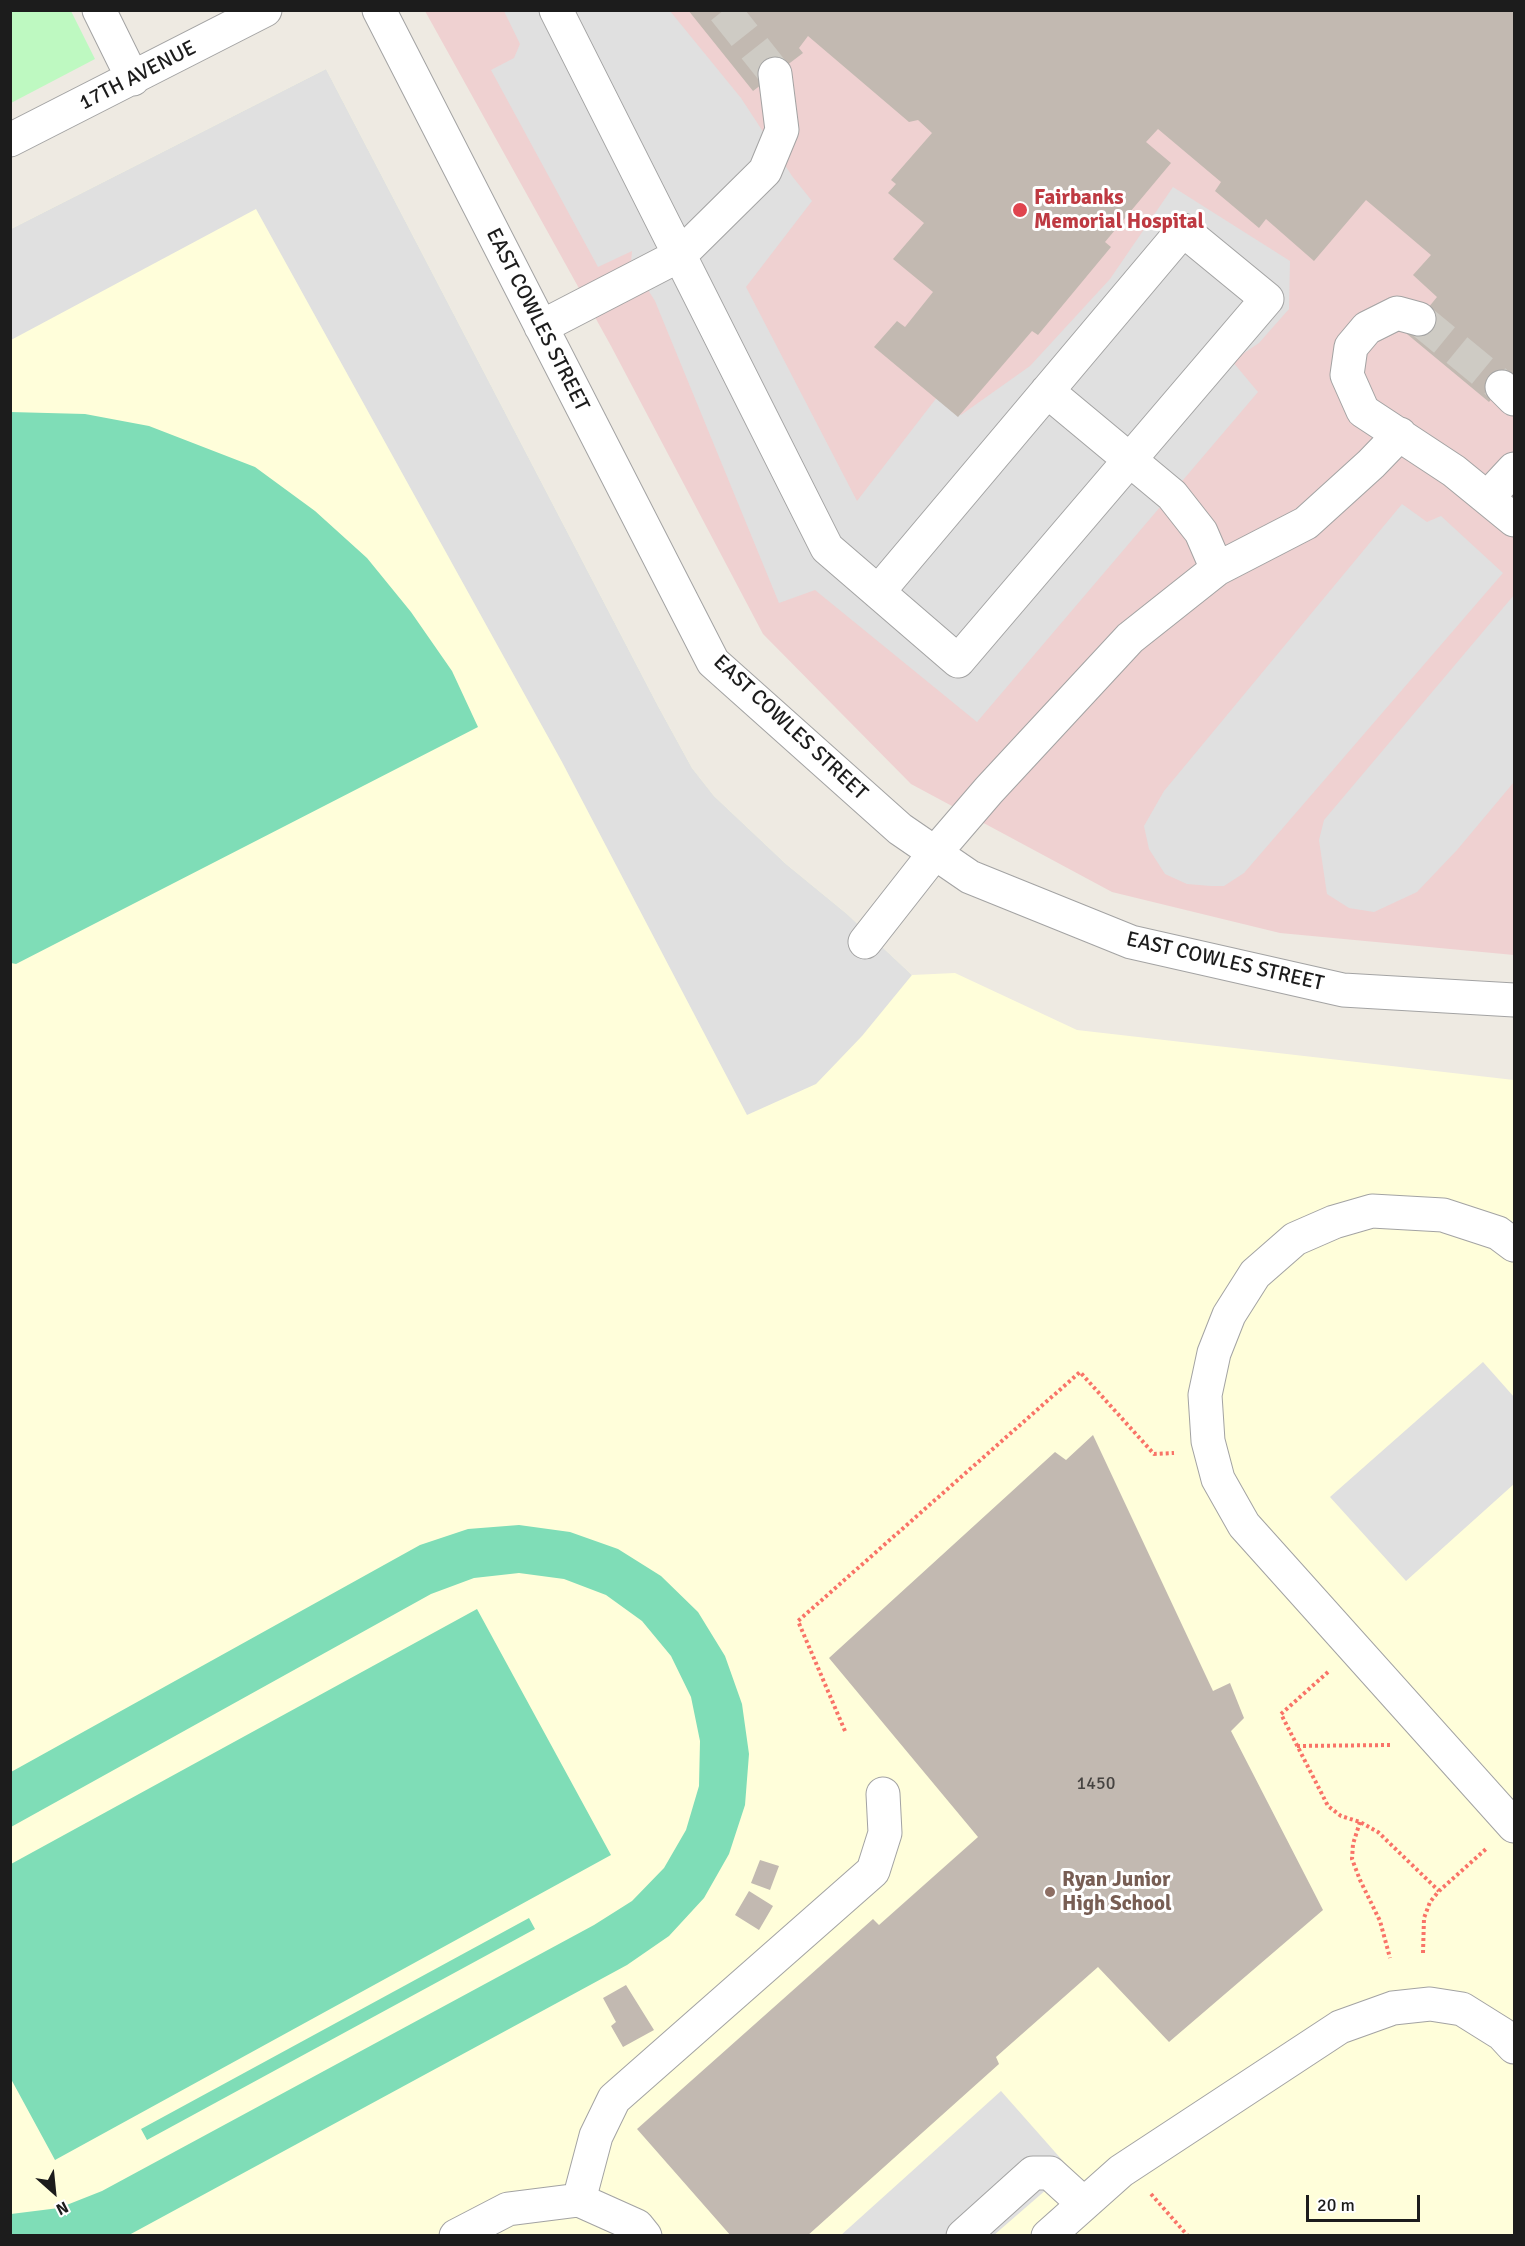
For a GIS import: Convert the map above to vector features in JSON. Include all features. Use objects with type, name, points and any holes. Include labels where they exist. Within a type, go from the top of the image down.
[{"type":"street","points":[[99,10],[133,79]]},
{"type":"street","name":"EAST COWLES STREET","points":[[379,10],[712,662],[900,829],[934,855],[970,877],[1131,942],[1343,990],[1515,1000]]},
{"type":"street","points":[[556,10],[827,548],[878,592],[958,661],[1267,299],[1183,230],[878,592]]},
{"type":"street","name":"17TH AVENUE","points":[[10,140],[133,79],[249,14]]},
{"type":"street","points":[[541,327],[680,255],[765,171],[782,130],[775,74]]},
{"type":"street","points":[[1419,320],[1397,314],[1367,328],[1351,347],[1347,375],[1363,411],[1454,471],[1515,520]]},
{"type":"street","points":[[1047,392],[1172,495],[1201,532],[1217,569]]},
{"type":"street","points":[[865,942],[989,790],[1130,639],[1217,569],[1306,522],[1371,464],[1400,434]]},
{"type":"street","points":[[1487,498],[1515,469]]},
{"type":"street","points":[[1502,1836],[1244,1525],[1218,1479],[1208,1441],[1205,1395],[1214,1353],[1229,1315],[1256,1274],[1295,1239],[1334,1222],[1372,1210],[1443,1215],[1498,1233],[1515,1245]]},
{"type":"street","points":[[579,2200],[596,2136],[614,2099],[873,1870],[885,1833],[883,1794]]},
{"type":"street","points":[[1048,2235],[1121,2171],[1340,2027],[1393,2008],[1430,2004],[1462,2009],[1502,2034],[1515,2047]]},
{"type":"street","points":[[963,2235],[1033,2173],[1050,2174],[1084,2204]]},
{"type":"street","points":[[456,2235],[508,2210],[579,2200],[637,2226],[645,2235]]},
{"type":"path","points":[[845,1731],[798,1621],[1080,1372],[1154,1454],[1176,1453]]},
{"type":"path","points":[[1334,1667],[1281,1714],[1328,1806],[1341,1816],[1360,1822],[1378,1832],[1393,1844],[1439,1891]]},
{"type":"path","points":[[1298,1746],[1401,1745]]},
{"type":"path","points":[[1360,1822],[1353,1844],[1352,1859],[1380,1921],[1390,1958]]},
{"type":"path","points":[[1423,1953],[1426,1910],[1439,1891],[1502,1836]]},
{"type":"path","points":[[1150,2193],[1188,2235]]},
{"type":"shaded area","points":[[425,11],[1514,11],[1514,955],[1280,933],[1112,892],[911,784],[763,634],[611,346]]},
{"type":"shaded area","points":[[504,11],[670,11],[741,98],[792,176],[812,201],[746,287],[857,501],[938,396],[961,415],[1030,366],[1110,279],[1173,187],[1290,261],[1289,309],[1259,343],[1232,361],[1258,392],[977,722],[815,590],[779,603],[655,301],[631,263],[632,251],[598,267],[491,70],[514,58],[520,44]]},
{"type":"shaded area","points":[[326,69],[692,768],[714,796],[786,864],[847,914],[912,975],[955,973],[1077,1030],[1514,1080],[1514,2235],[11,2236],[11,229]]},
{"type":"shaded area","points":[[326,69],[692,768],[714,796],[786,864],[847,914],[912,975],[862,1036],[816,1084],[747,1115],[562,762],[256,209],[11,340],[11,229]]},
{"type":"shaded area","points":[[1402,504],[1427,522],[1441,516],[1503,573],[1244,873],[1224,886],[1187,884],[1165,874],[1149,849],[1144,826],[1164,791]]},
{"type":"shaded area","points":[[1514,595],[1514,782],[1457,850],[1417,892],[1374,912],[1349,908],[1327,894],[1319,840],[1324,820]]},
{"type":"shaded area","points":[[1483,1362],[1514,1397],[1514,1484],[1406,1581],[1330,1497]]},
{"type":"shaded area","points":[[1001,2091],[1070,2169],[994,2235],[840,2236]]},
{"type":"green space","points":[[11,10],[71,11],[95,59],[11,103]]},
{"type":"green space","points":[[10,412],[85,414],[149,426],[255,467],[315,511],[367,558],[411,612],[452,671],[478,727],[16,964],[11,963]]},
{"type":"green space","points":[[519,1525],[570,1532],[618,1549],[661,1576],[698,1612],[725,1656],[742,1704],[749,1754],[745,1805],[729,1854],[704,1898],[669,1936],[627,1965],[129,2235],[11,2235],[11,2214],[59,2208],[102,2191],[594,1925],[632,1901],[664,1868],[686,1830],[699,1786],[700,1741],[691,1697],[671,1656],[642,1621],[606,1595],[564,1579],[519,1573],[474,1578],[431,1594],[11,1827],[11,1772],[420,1545],[468,1529]]},
{"type":"green space","points":[[477,1609],[611,1855],[55,2160],[11,2079],[11,1864]]},
{"type":"green space","points":[[529,1918],[535,1929],[147,2140],[141,2129]]},
{"type":"building","name":"Fairbanks Memorial Hospital","points":[[688,10],[1514,10],[1514,372],[1489,402],[1407,334],[1437,297],[1413,275],[1431,255],[1366,200],[1314,261],[1266,219],[1259,228],[1215,191],[1221,182],[1158,129],[1146,142],[1171,163],[1105,242],[1111,247],[1038,335],[1032,331],[958,417],[874,347],[897,321],[905,327],[933,292],[893,259],[924,223],[888,193],[896,184],[891,180],[932,133],[918,120],[909,122],[808,36],[799,48],[803,53],[753,91]]},
{"type":"building","points":[[1093,1435],[1213,1691],[1230,1683],[1244,1718],[1231,1731],[1323,1910],[1169,2042],[1098,1967],[996,2057],[999,2064],[807,2236],[731,2236],[637,2129],[873,1919],[879,1925],[978,1837],[829,1658],[1055,1452],[1066,1460]]},
{"type":"building","points":[[760,1860],[779,1866],[770,1890],[751,1883]]},
{"type":"building","points":[[749,1891],[773,1906],[759,1930],[735,1915]]},
{"type":"building","points":[[626,1985],[654,2030],[623,2047],[611,2026],[616,2022],[603,1998]]},
{"type":"tunnel","points":[[724,10],[775,74]]},
{"type":"tunnel","points":[[1419,319],[1502,387]]},
{"type":"place","name":"Fairbanks Memorial Hospital","points":[[1020,210]]},
{"type":"place","name":"Ryan Junior High School","points":[[1050,1892]]}]
